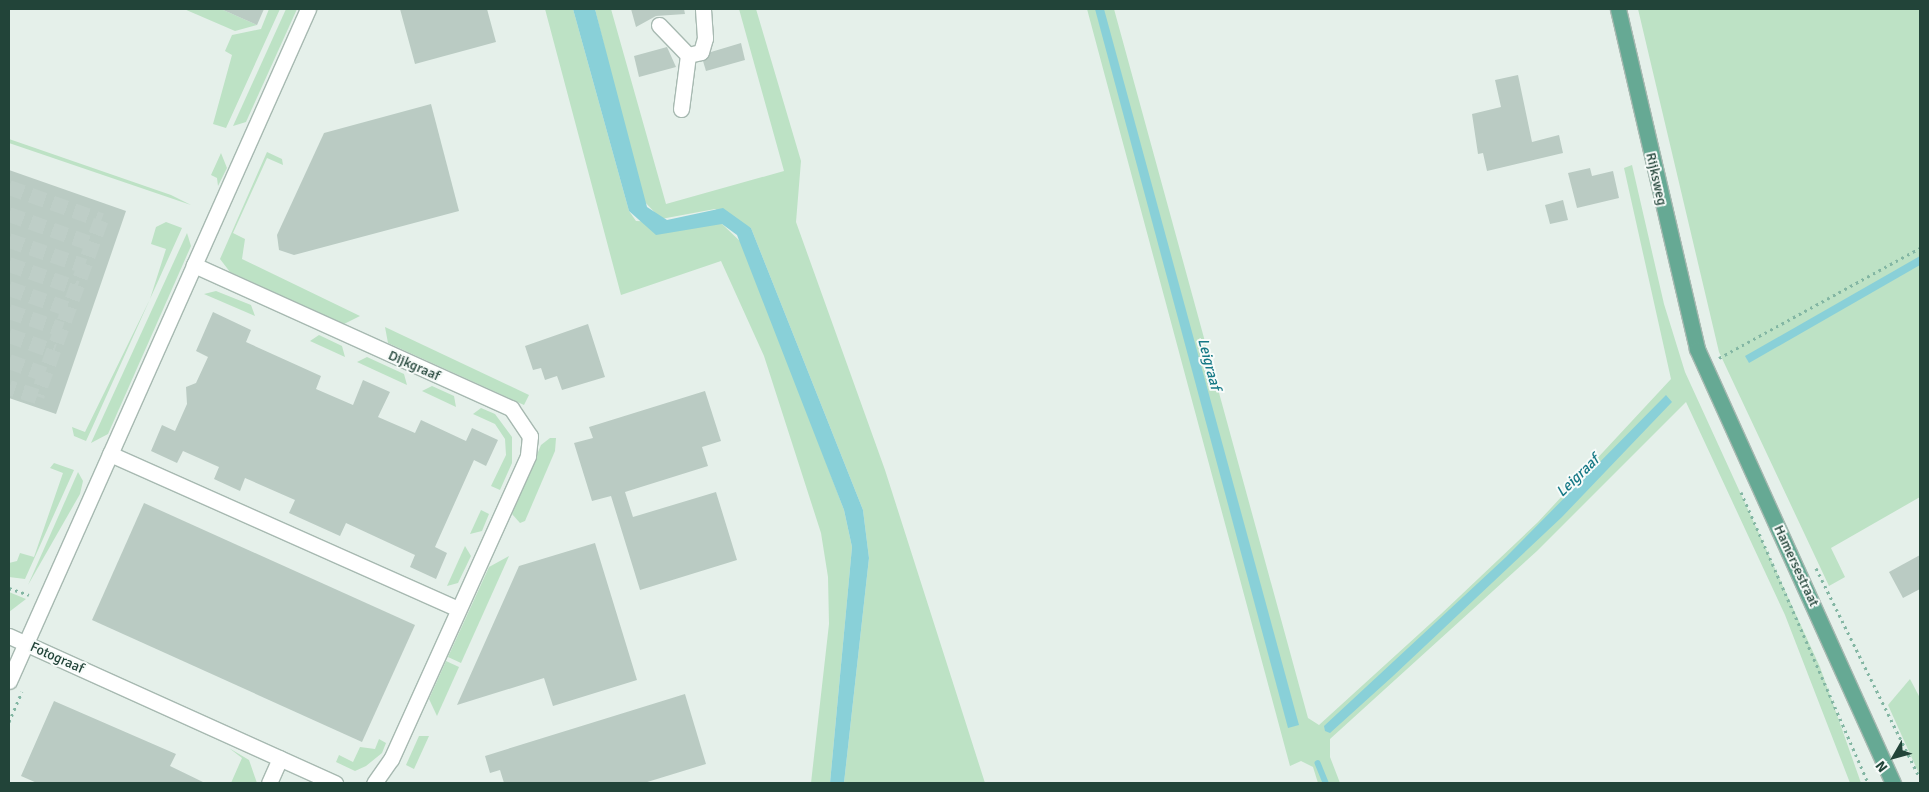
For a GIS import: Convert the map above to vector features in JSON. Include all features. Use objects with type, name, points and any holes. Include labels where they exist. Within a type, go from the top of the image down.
[{"type":"main road","name":"Rijksweg","points":[[1618,9],[1698,349]]},
{"type":"main road","name":"Hamersestraat","points":[[1698,349],[1893,783]]},
{"type":"street","points":[[194,265],[308,9]]},
{"type":"street","points":[[688,55],[701,52],[705,38],[703,9]]},
{"type":"street","points":[[659,25],[688,55]]},
{"type":"street","points":[[681,109],[688,55]]},
{"type":"street","name":"Fotograaf","points":[[194,265],[24,643],[335,783]]},
{"type":"street","name":"Dijkgraaf","points":[[194,265],[511,408],[520,416],[530,436],[528,456],[391,759],[374,783]]},
{"type":"street","points":[[110,454],[458,608]]},
{"type":"street","points":[[9,636],[24,643],[9,681]]},
{"type":"street","points":[[269,783],[280,758]]},
{"type":"path","points":[[1704,366],[1920,248]]},
{"type":"path","name":"Hamersestraat","points":[[1737,482],[1868,783]]},
{"type":"path","name":"Hamersestraat","points":[[1814,565],[1920,778]]},
{"type":"green space","points":[[184,9],[221,9],[257,25],[235,31]]},
{"type":"green space","points":[[269,9],[280,9],[226,128],[213,124],[232,55],[225,51],[232,35],[261,29]]},
{"type":"green space","points":[[286,9],[297,9],[246,122],[233,126]]},
{"type":"green space","points":[[545,9],[573,9],[629,211],[636,221],[722,224],[744,245],[844,510],[852,547],[830,783],[811,783],[829,624],[828,577],[821,533],[764,356],[721,261],[621,295]]},
{"type":"green space","points":[[595,9],[611,9],[666,204],[784,171],[739,9],[756,9],[801,161],[796,222],[885,470],[985,783],[844,783],[869,558],[863,510],[751,228],[715,209],[661,219],[642,199]]},
{"type":"green space","points":[[1087,9],[1114,9],[1308,718],[1319,725],[1441,614],[1538,522],[1671,379],[1624,168],[1632,165],[1664,304],[1685,372],[1820,667],[1861,783],[1850,783],[1785,615],[1686,402],[1537,551],[1330,739],[1330,757],[1340,783],[1318,783],[1313,767],[1301,761],[1290,766]]},
{"type":"green space","points":[[1638,9],[1920,9],[1920,497],[1831,548],[1845,577],[1829,586],[1719,352]]},
{"type":"green space","points":[[9,139],[171,195],[191,205],[9,143]]},
{"type":"green space","points":[[267,152],[282,159],[283,165],[267,158],[233,233],[245,239],[242,259],[360,316],[344,324],[230,272],[220,259]]},
{"type":"green space","points":[[221,153],[227,168],[218,186],[217,178],[211,175]]},
{"type":"green space","points":[[166,222],[182,228],[150,299],[166,249],[151,244],[156,227]]},
{"type":"green space","points":[[187,233],[191,246],[108,434],[91,443]]},
{"type":"green space","points":[[216,291],[251,305],[255,316],[204,294]]},
{"type":"green space","points":[[150,299],[86,441],[74,436],[72,427],[85,432]]},
{"type":"green space","points":[[385,327],[529,395],[524,405],[388,343]]},
{"type":"green space","points":[[319,335],[342,346],[345,357],[310,341]]},
{"type":"green space","points":[[367,357],[404,374],[407,385],[357,362]]},
{"type":"green space","points":[[432,386],[454,396],[456,407],[422,391]]},
{"type":"green space","points":[[481,408],[495,414],[512,437],[512,463],[500,490],[491,486],[506,455],[505,439],[495,424],[473,414]]},
{"type":"green space","points":[[550,438],[556,438],[555,451],[525,521],[520,523],[512,514],[541,445]]},
{"type":"green space","points":[[54,463],[74,470],[25,579],[9,577],[9,563],[17,561],[20,553],[34,557],[63,473],[50,468]]},
{"type":"green space","points":[[78,472],[83,481],[80,494],[28,585]]},
{"type":"green space","points":[[481,510],[489,514],[482,531],[470,534]]},
{"type":"green space","points":[[465,546],[471,556],[458,583],[447,586]]},
{"type":"green space","points":[[509,556],[461,663],[448,657],[489,567]]},
{"type":"green space","points":[[9,592],[26,599],[9,612]]},
{"type":"green space","points":[[446,661],[459,667],[437,716],[429,699]]},
{"type":"green space","points":[[1910,679],[1920,698],[1920,776],[1888,705]]},
{"type":"green space","points":[[419,736],[429,736],[414,769],[406,765]]},
{"type":"green space","points":[[379,739],[386,743],[382,753],[366,766],[355,771],[336,762],[339,755],[353,762],[360,747],[375,749]]},
{"type":"green space","points":[[229,748],[249,760],[257,783],[231,783],[242,758]]},
{"type":"water","points":[[573,9],[595,9],[647,207],[667,220],[723,208],[751,228],[863,510],[869,558],[844,783],[830,783],[852,547],[844,510],[737,235],[722,224],[656,235],[629,211]]},
{"type":"water","points":[[1095,9],[1104,9],[1299,725],[1288,728]]},
{"type":"water","points":[[1920,256],[1920,265],[1749,363],[1745,356]]},
{"type":"water","points":[[1666,395],[1672,402],[1562,517],[1330,733],[1325,731],[1324,726],[1506,557]]},
{"type":"building","points":[[221,9],[264,9],[257,25]]},
{"type":"building","points":[[400,9],[487,9],[496,42],[415,64]]},
{"type":"building","points":[[631,9],[684,9],[685,14],[656,16],[636,27]]},
{"type":"building","points":[[741,43],[745,60],[706,71],[703,61],[711,52]]},
{"type":"building","points":[[667,47],[676,67],[639,77],[634,56]]},
{"type":"building","points":[[1518,75],[1532,142],[1559,135],[1563,153],[1487,171],[1483,153],[1478,154],[1472,114],[1501,107],[1495,80]]},
{"type":"building","points":[[431,104],[459,211],[294,255],[279,250],[277,235],[324,133]]},
{"type":"building","points":[[1590,168],[1592,176],[1613,171],[1619,198],[1577,208],[1568,173]]},
{"type":"building","points":[[9,170],[126,211],[56,414],[9,398]]},
{"type":"building","points":[[1563,200],[1568,220],[1550,224],[1545,205]]},
{"type":"building","points":[[213,312],[251,330],[246,342],[321,376],[316,389],[353,405],[363,380],[390,392],[378,417],[415,433],[421,420],[466,441],[472,428],[498,440],[486,466],[474,460],[435,547],[447,553],[436,579],[410,567],[415,555],[346,523],[340,536],[289,513],[295,500],[245,478],[240,491],[214,479],[219,467],[183,451],[177,463],[151,451],[162,425],[175,431],[187,404],[186,387],[196,383],[208,357],[196,351]]},
{"type":"building","points":[[588,324],[605,377],[562,390],[557,376],[545,380],[541,368],[533,370],[525,346]]},
{"type":"building","points":[[705,391],[721,441],[702,447],[708,466],[625,492],[633,517],[716,492],[737,560],[640,590],[611,496],[592,501],[574,443],[593,438],[589,427]]},
{"type":"building","points":[[144,503],[415,625],[362,742],[92,620]]},
{"type":"building","points":[[595,543],[637,680],[553,706],[544,678],[457,705],[519,566]]},
{"type":"building","points":[[1920,555],[1920,589],[1903,598],[1889,572]]},
{"type":"building","points":[[685,694],[706,764],[644,783],[504,783],[500,770],[490,773],[485,756]]},
{"type":"building","points":[[54,701],[176,754],[170,766],[205,783],[37,783],[21,776]]},
{"type":"waterway","points":[[1318,763],[1326,783]]},
{"type":"tunnel","points":[[9,187],[101,220],[37,396],[9,387]]},
{"type":"tunnel","points":[[9,214],[93,244]]},
{"type":"tunnel","points":[[9,240],[85,266]]},
{"type":"tunnel","points":[[9,264],[77,288]]},
{"type":"tunnel","points":[[9,288],[69,309]]},
{"type":"tunnel","points":[[9,311],[62,329]]},
{"type":"tunnel","points":[[9,335],[54,351]]},
{"type":"tunnel","points":[[9,361],[45,374]]},
{"type":"water label","name":"Leigraaf","points":[[1209,364]]},
{"type":"water label","name":"Leigraaf","points":[[1578,476]]}]
